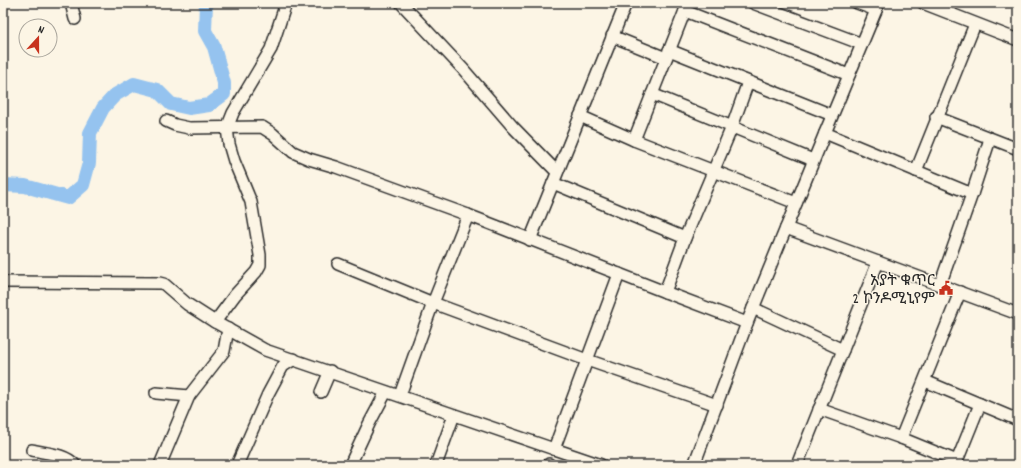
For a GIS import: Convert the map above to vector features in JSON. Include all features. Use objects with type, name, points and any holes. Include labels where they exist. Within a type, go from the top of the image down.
[{"type":"street","points":[[71,3],[75,19]]},
{"type":"street","points":[[215,322],[260,265],[260,255],[251,202],[234,161],[229,144],[227,128],[233,114],[271,49],[286,3]]},
{"type":"street","points":[[401,3],[463,69],[513,127],[557,172]]},
{"type":"street","points":[[530,240],[626,3]]},
{"type":"street","points":[[753,3],[862,44]]},
{"type":"street","points":[[694,465],[753,308],[813,160],[878,7],[857,3]]},
{"type":"street","points":[[923,3],[1018,40]]},
{"type":"street","points":[[634,140],[686,7],[850,75]]},
{"type":"street","points":[[916,171],[936,117],[975,24]]},
{"type":"street","points":[[612,36],[748,82],[832,115]]},
{"type":"street","points":[[665,292],[685,238],[732,127],[748,82]]},
{"type":"street","points":[[652,94],[813,160]]},
{"type":"street","points":[[580,116],[634,140],[796,203]]},
{"type":"street","points":[[936,117],[1018,149]]},
{"type":"street","points":[[166,121],[174,125],[189,128],[262,127],[269,131],[293,152],[468,215],[747,323]]},
{"type":"street","points":[[825,133],[972,194]]},
{"type":"street","points":[[940,285],[990,139]]},
{"type":"street","points":[[553,183],[685,238]]},
{"type":"street","points":[[400,395],[433,303],[468,215]]},
{"type":"street","points":[[786,228],[1018,314]]},
{"type":"street","points":[[797,465],[878,262]]},
{"type":"street","points":[[338,264],[433,303],[587,360],[717,405]]},
{"type":"street","points":[[554,449],[619,274]]},
{"type":"street","points":[[3,282],[164,284],[187,304],[215,322],[265,350],[386,392],[400,395],[594,464]]},
{"type":"street","points":[[901,438],[960,292]]},
{"type":"street","points":[[753,308],[843,350]]},
{"type":"street","points":[[160,465],[189,396],[224,351],[228,329]]},
{"type":"street","points":[[237,465],[268,394],[283,366],[294,359]]},
{"type":"street","points":[[321,392],[330,372]]},
{"type":"street","points":[[925,381],[1018,420]]},
{"type":"street","points":[[350,465],[386,392]]},
{"type":"street","points":[[156,393],[189,396]]},
{"type":"street","points":[[819,409],[901,438],[957,463],[980,404]]},
{"type":"street","points":[[436,465],[454,415]]},
{"type":"street","points":[[32,450],[62,457],[72,461],[75,465]]},
{"type":"waterway","points":[[3,185],[25,186],[68,198],[83,185],[89,163],[90,133],[103,108],[115,95],[134,84],[157,90],[171,104],[189,108],[209,105],[224,94],[224,83],[214,47],[205,31],[206,3]]},
{"type":"place","name":"አያት ቁጥር 2 ኮንዶሚኒየም","points":[[946,288]]}]
